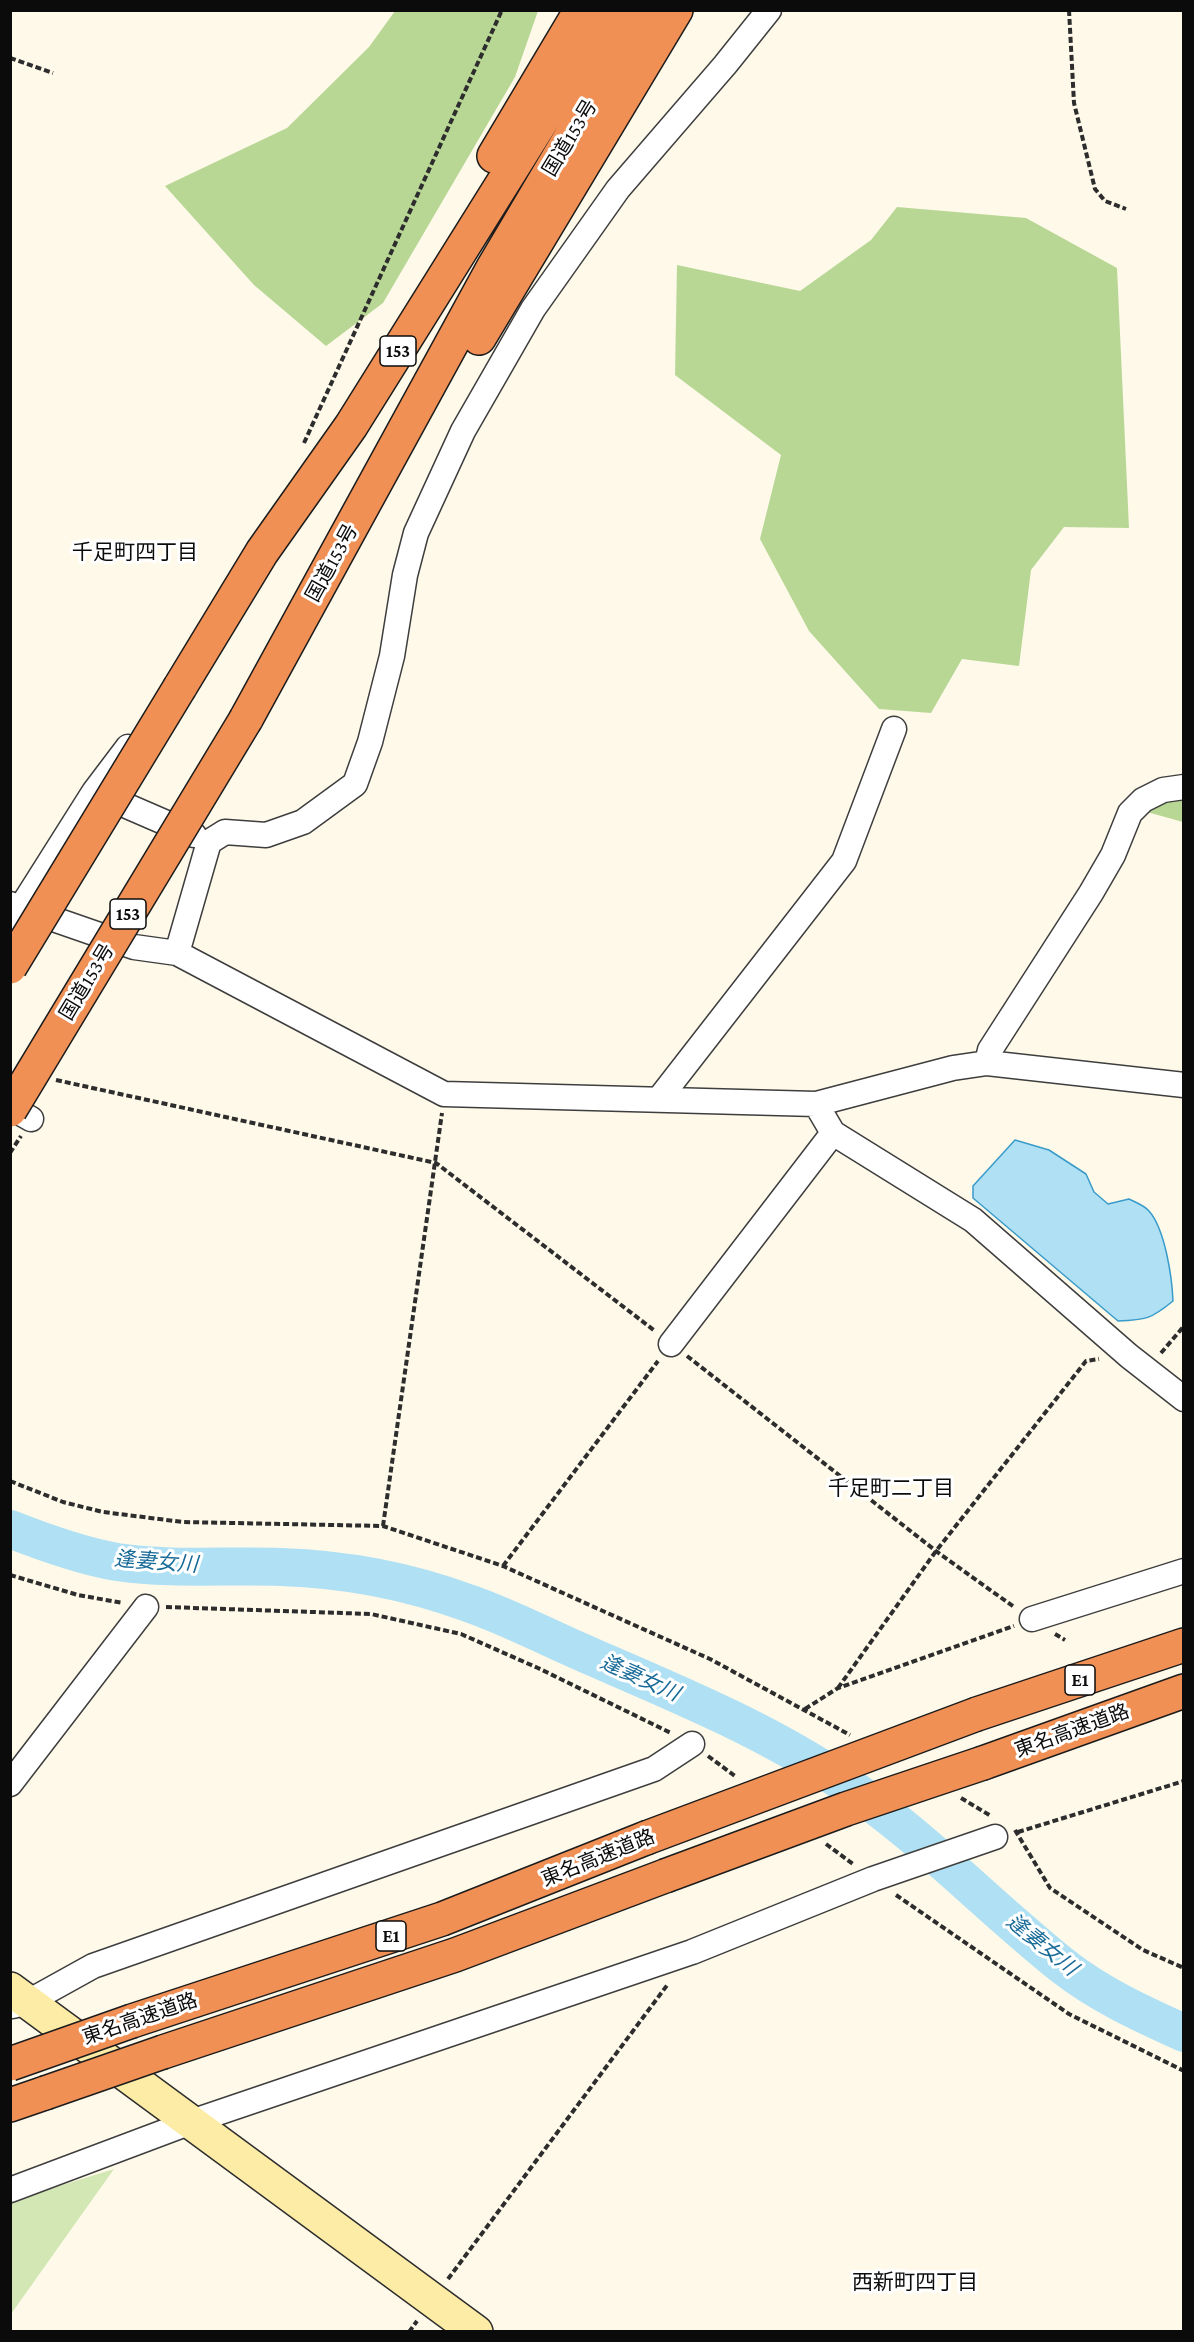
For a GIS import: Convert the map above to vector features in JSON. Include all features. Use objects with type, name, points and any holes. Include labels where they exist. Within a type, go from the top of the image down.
[{"type":"highway","name":"国道153号","points":[[17,1112],[246,719],[436,376],[493,268],[646,10]]},
{"type":"highway","points":[[436,376],[469,355],[676,10]]},
{"type":"highway","name":"153","points":[[10,967],[262,552],[351,426],[384,372],[394,323],[601,11]]},
{"type":"highway","name":"東名高速道路","points":[[10,2064],[132,2021],[442,1919],[646,1838],[977,1714],[1184,1646]]},
{"type":"highway","name":"東名高速道路","points":[[10,2105],[455,1955],[846,1809],[1184,1691]]},
{"type":"street","points":[[177,953],[209,842],[225,832],[266,835],[303,822],[355,784],[370,742],[392,656],[405,575],[416,532],[463,431],[533,309],[618,189],[725,65],[768,10]]},
{"type":"street","points":[[273,510],[133,740],[94,792],[14,912],[134,947],[177,953],[444,1094],[816,1104],[953,1068],[987,1063],[1184,1085]]},
{"type":"street","points":[[659,1099],[844,861],[894,729]]},
{"type":"street","points":[[987,1063],[990,1050],[1113,855],[1130,813],[1143,800],[1163,790],[1184,787]]},
{"type":"street","points":[[94,792],[209,842]]},
{"type":"street","points":[[816,1104],[832,1133],[973,1220],[1138,1363],[1184,1399]]},
{"type":"street","points":[[671,1344],[832,1133]]},
{"type":"street","points":[[1032,1619],[1184,1570]]},
{"type":"street","points":[[10,1784],[146,1606]]},
{"type":"street","points":[[16,1999],[93,1966],[654,1769],[692,1744]]},
{"type":"street","points":[[10,2190],[191,2122],[692,1952],[873,1879],[1006,1834]]},
{"type":"street","points":[[16,1999],[191,2122],[476,2331]]},
{"type":"path","points":[[303,445],[502,10]]},
{"type":"path","points":[[1069,10],[1074,103],[1095,189],[1105,201],[1126,209]]},
{"type":"path","points":[[10,58],[53,73]]},
{"type":"path","points":[[55,1080],[436,1163],[936,1551],[1032,1619]]},
{"type":"path","points":[[383,1526],[444,1094]]},
{"type":"path","points":[[838,1688],[936,1551],[1086,1361],[1138,1363],[1184,1326]]},
{"type":"path","points":[[502,1566],[671,1344]]},
{"type":"path","points":[[10,1481],[73,1505],[103,1512],[183,1522],[383,1526],[502,1566],[710,1659],[805,1709],[838,1688],[1032,1619]]},
{"type":"path","points":[[1184,1781],[1006,1834],[1050,1888],[1143,1950],[1184,1968]]},
{"type":"path","points":[[433,2299],[692,1952]]},
{"type":"green space","points":[[395,11],[538,11],[515,77],[383,303],[326,346],[254,285],[165,186],[287,128],[369,47]]},
{"type":"green space","points":[[897,207],[1026,218],[1117,268],[1129,528],[1064,527],[1031,570],[1019,666],[962,659],[931,713],[879,709],[809,631],[760,539],[781,455],[675,375],[677,265],[800,291],[871,240]]},
{"type":"green space","points":[[1183,792],[1183,822],[1147,812],[1144,807]]},
{"type":"green space","points":[[114,2169],[11,2314],[11,2201]]},
{"type":"water","points":[[1015,1140],[1049,1150],[1086,1174],[1094,1192],[1108,1204],[1129,1199],[1147,1209],[1155,1219],[1163,1241],[1173,1301],[1148,1317],[1118,1321],[973,1198],[973,1186]]},
{"type":"waterway","name":"逢妻女川","points":[[10,1529],[63,1548],[117,1562],[179,1567],[305,1568],[352,1573],[422,1588],[498,1615],[718,1712],[812,1762],[899,1824],[1063,1966],[1122,2003],[1184,2033]]},
{"type":"district","name":"千足町四丁目","points":[[135,553]]},
{"type":"district","name":"千足町二丁目","points":[[891,1489]]},
{"type":"district","name":"西新町四丁目","points":[[915,2283]]}]
